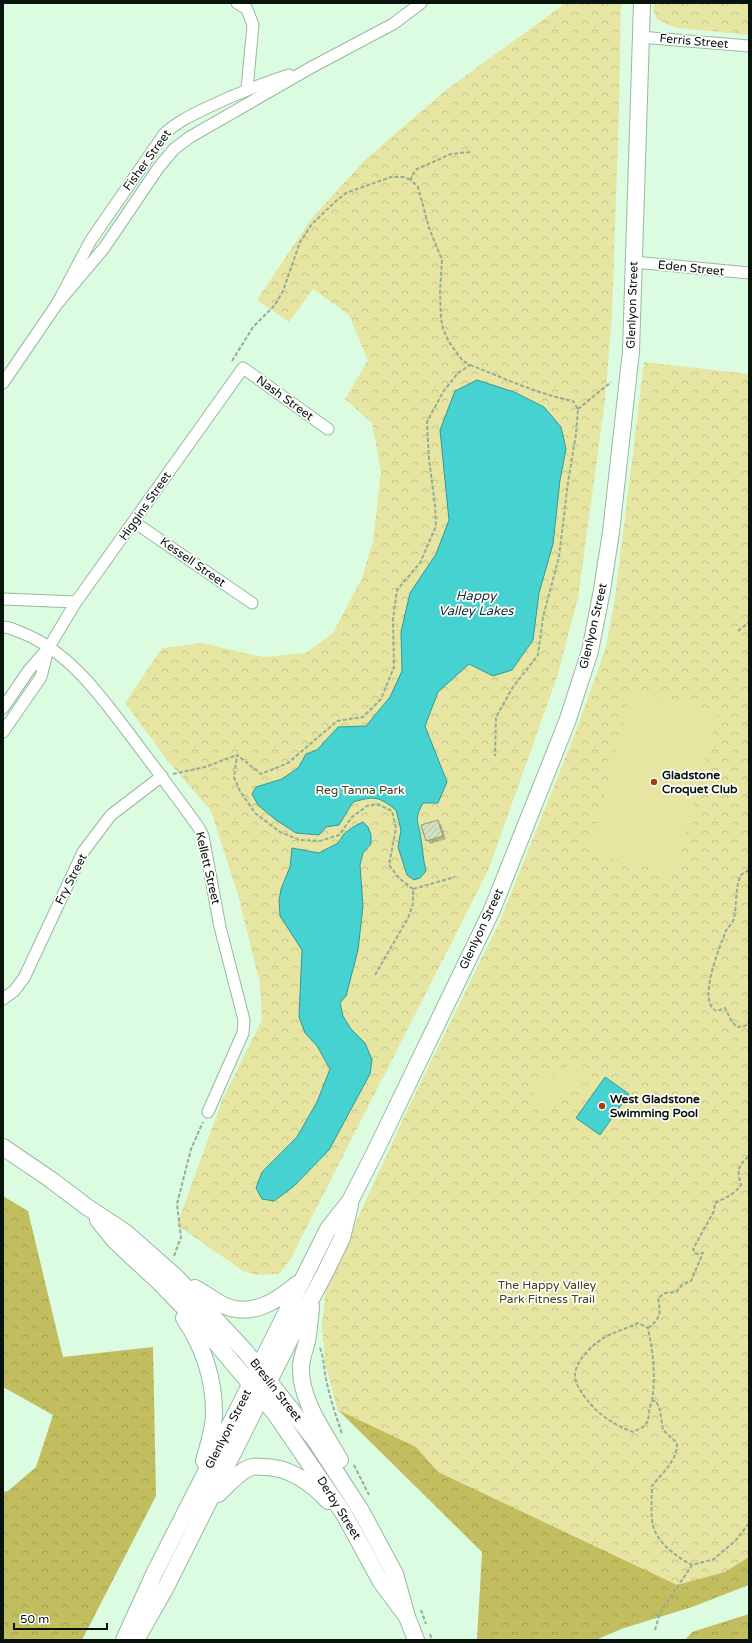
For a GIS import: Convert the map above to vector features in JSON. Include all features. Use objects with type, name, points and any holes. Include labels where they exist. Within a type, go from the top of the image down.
[{"type":"main road","name":"Glenlyon Street","points":[[124,1640],[154,1574],[303,1278],[328,1230],[350,1201],[492,910],[567,722],[590,651],[602,590],[622,437],[631,352],[642,3]]},
{"type":"main road","name":"Breslin Street","points":[[3,1147],[86,1207],[125,1232],[176,1277],[217,1320],[259,1368],[366,1505],[395,1574],[407,1617]]},
{"type":"main road","name":"Glenlyon Street","points":[[136,1640],[166,1587],[342,1238],[350,1201]]},
{"type":"main road","name":"Breslin Street","points":[[86,1207],[115,1241],[170,1293],[201,1325],[251,1383]]},
{"type":"main road","points":[[176,1277],[230,1308],[241,1309],[258,1308],[272,1303],[303,1278]]},
{"type":"main road","points":[[170,1293],[194,1332],[203,1351],[213,1394],[214,1414],[198,1488]]},
{"type":"main road","points":[[312,1298],[307,1340],[301,1364],[302,1380],[308,1401],[318,1421],[366,1505]]},
{"type":"main road","name":"Derby Street","points":[[251,1383],[305,1455],[354,1529],[381,1582],[423,1636]]},
{"type":"main road","points":[[211,1499],[242,1472],[253,1466],[272,1467],[284,1470],[304,1480],[322,1494],[354,1529]]},
{"type":"street","points":[[237,3],[247,9],[253,25],[247,89]]},
{"type":"street","name":"Fisher Street","points":[[3,383],[57,304],[104,248],[159,167],[174,149],[190,137],[312,67],[393,24],[421,3]]},
{"type":"street","name":"Ferris Street","points":[[640,37],[749,46]]},
{"type":"street","name":"Fisher Street","points":[[57,304],[91,240],[165,133],[181,121],[247,89],[312,67]]},
{"type":"street","name":"Eden Street","points":[[634,262],[749,274]]},
{"type":"street","name":"Nash Street","points":[[243,368],[328,429]]},
{"type":"street","name":"Higgins Street","points":[[3,708],[29,670],[49,647],[76,602],[243,368]]},
{"type":"street","name":"Kessell Street","points":[[134,522],[252,603]]},
{"type":"street","points":[[3,598],[76,602]]},
{"type":"street","name":"Kellett Street","points":[[3,627],[29,636],[49,647],[82,675],[113,712],[162,776],[199,828],[203,836],[220,927],[244,1020],[243,1033],[208,1112]]},
{"type":"street","name":"Higgins Street","points":[[3,732],[41,677],[49,647]]},
{"type":"street","name":"Fry Street","points":[[3,998],[14,990],[24,978],[83,852],[100,828],[111,815],[162,776]]},
{"type":"path","points":[[411,180],[412,175],[417,168],[451,154],[470,152]]},
{"type":"path","points":[[231,362],[253,327],[274,304],[283,290],[300,242],[312,224],[346,193],[391,177],[403,176],[411,180],[418,187],[429,228],[442,260],[440,291],[443,329],[449,342],[462,360],[470,365],[525,388],[556,398],[573,401],[578,409],[559,557],[543,617],[538,655],[513,687],[496,717],[496,756]]},
{"type":"path","points":[[237,755],[261,774],[288,763],[336,722],[363,717],[381,699],[394,667],[393,619],[397,590],[420,563],[436,526],[427,422],[443,392],[458,373],[470,365]]},
{"type":"path","points":[[578,409],[611,382]]},
{"type":"path","points":[[738,632],[749,622]]},
{"type":"path","points":[[162,776],[205,767],[237,755]]},
{"type":"path","points":[[237,755],[234,777],[240,791],[255,813],[280,832],[300,840],[320,841],[338,835],[352,817],[367,806],[377,804],[392,811],[396,828],[389,865],[400,879],[413,889]]},
{"type":"path","points":[[749,870],[742,874],[739,881],[734,919],[727,929],[710,973],[709,996],[709,1004],[713,1010],[717,1011],[725,1008],[732,1022],[738,1026],[745,1026],[749,1021]]},
{"type":"path","points":[[413,889],[454,877]]},
{"type":"path","points":[[375,975],[408,918],[413,904],[413,889]]},
{"type":"path","points":[[173,1258],[181,1237],[178,1204],[179,1197],[191,1149],[208,1112]]},
{"type":"path","points":[[648,1328],[656,1322],[661,1312],[658,1298],[665,1293],[676,1292],[682,1285],[691,1282],[703,1253],[696,1254],[693,1249],[714,1211],[715,1203],[728,1198],[736,1192],[741,1185],[738,1172],[741,1163],[749,1156]]},
{"type":"path","points":[[638,1323],[648,1328],[654,1365],[654,1388],[650,1406],[650,1419],[643,1428],[633,1432],[622,1428],[595,1410],[583,1395],[575,1377],[578,1364],[592,1348],[606,1337],[638,1323]]},
{"type":"path","points":[[315,1343],[320,1348],[330,1393],[344,1439]]},
{"type":"path","points":[[652,1401],[656,1401],[660,1410],[663,1430],[677,1443],[678,1451],[673,1461],[652,1486],[654,1528],[661,1540],[682,1560],[692,1565]]},
{"type":"path","points":[[351,1458],[366,1505]]},
{"type":"path","points":[[655,1630],[660,1614],[692,1565],[714,1559],[736,1540],[749,1523]]},
{"type":"path","points":[[418,1604],[427,1626]]},
{"type":"path","points":[[423,1636],[432,1640]]},
{"type":"green space","name":"Reg Tanna Park","points":[[566,3],[621,3],[612,315],[605,400],[578,598],[557,677],[488,871],[290,1260],[279,1274],[257,1275],[243,1271],[177,1225],[223,1098],[262,1020],[260,984],[238,895],[211,811],[168,761],[125,703],[162,648],[202,643],[263,657],[306,653],[333,633],[362,578],[373,541],[381,471],[372,423],[345,399],[368,360],[349,315],[313,289],[289,322],[257,300],[312,218],[365,160],[446,90]]},
{"type":"green space","points":[[654,3],[749,3],[749,35],[679,28],[668,25],[657,19],[653,9]]},
{"type":"green space","name":"The Happy Valley Park Fitness Trail","points":[[644,362],[749,374],[749,1557],[725,1572],[677,1585],[438,1472],[416,1447],[338,1410],[326,1365],[322,1324],[327,1281],[345,1246],[410,1104],[500,921],[576,731],[606,647],[615,598]]},
{"type":"green space","name":"Gladstone Croquet Club","points":[[632,690],[718,713],[675,875],[589,852]]},
{"type":"green space","points":[[578,1059],[591,1079],[543,1109],[531,1089]]},
{"type":"green space","points":[[749,1117],[749,1585],[692,1607],[621,1629],[596,1640],[477,1640],[482,1552],[338,1410],[326,1365],[322,1324]]},
{"type":"green space","points":[[3,1196],[28,1211],[63,1357],[153,1347],[156,1496],[82,1640],[3,1640],[3,1492],[8,1491],[36,1467],[53,1415],[3,1387]]},
{"type":"green space","points":[[749,1614],[749,1640],[685,1640],[692,1632]]},
{"type":"water","name":"Happy Valley Lakes","points":[[477,380],[514,392],[544,407],[561,427],[566,449],[560,480],[553,544],[539,593],[533,640],[512,670],[493,676],[469,664],[438,692],[425,726],[447,782],[438,803],[423,803],[418,814],[417,818],[426,871],[420,878],[414,880],[407,875],[398,847],[401,830],[396,810],[385,802],[372,798],[353,802],[339,825],[326,827],[319,835],[296,833],[276,820],[258,805],[252,794],[256,787],[282,779],[298,768],[306,754],[317,750],[338,727],[366,726],[390,697],[402,671],[401,632],[410,593],[436,554],[449,520],[440,430],[455,391]]},
{"type":"water","points":[[363,822],[368,827],[371,835],[371,844],[363,853],[360,865],[363,906],[358,950],[346,996],[340,1003],[343,1016],[351,1029],[365,1043],[372,1060],[370,1074],[329,1150],[293,1187],[274,1201],[262,1199],[256,1188],[262,1172],[297,1137],[317,1102],[330,1069],[317,1046],[305,1033],[299,1017],[302,950],[280,916],[279,901],[281,889],[290,867],[292,848],[319,853],[338,843],[344,834]]},
{"type":"water","name":"West Gladstone Swimming Pool","points":[[605,1077],[629,1094],[600,1135],[576,1118]]},
{"type":"building","points":[[438,820],[443,836],[426,841],[421,825]]},
{"type":"place","name":"Gladstone Croquet Club","points":[[654,782]]},
{"type":"place","name":"West Gladstone Swimming Pool","points":[[602,1106]]}]
